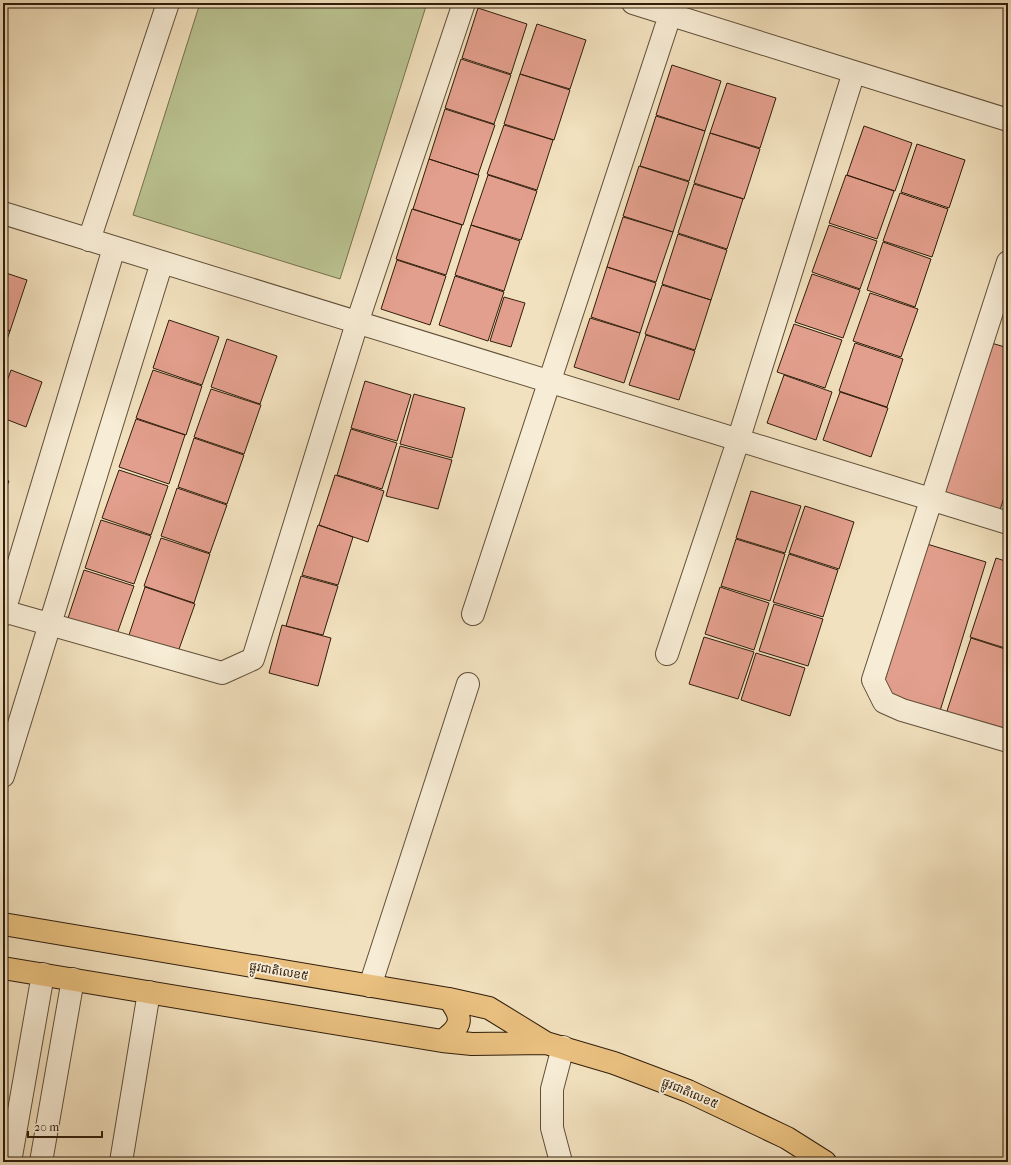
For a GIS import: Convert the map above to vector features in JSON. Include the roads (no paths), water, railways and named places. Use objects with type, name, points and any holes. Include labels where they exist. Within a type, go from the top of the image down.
[{"type":"highway","name":"ផ្លូវជាតិលេខ៥","points":[[3,924],[449,999],[488,1008],[555,1045],[614,1062],[688,1091],[787,1138],[825,1162]]},
{"type":"highway","name":"ផ្លូវជាតិលេខ៥","points":[[3,968],[442,1041],[472,1044],[555,1045]]},
{"type":"highway","points":[[442,1041],[453,1033],[458,1024],[458,1011],[449,999]]},
{"type":"street","points":[[89,240],[167,3]]},
{"type":"street","points":[[114,248],[3,613],[50,624],[222,673],[253,659],[358,323],[464,3]]},
{"type":"street","points":[[633,3],[673,9],[854,72],[1008,120]]},
{"type":"street","points":[[472,614],[673,9]]},
{"type":"street","points":[[667,654],[738,441],[854,72]]},
{"type":"street","points":[[3,213],[738,441],[1008,523]]},
{"type":"street","points":[[3,776],[162,262]]},
{"type":"street","points":[[1008,262],[1002,304],[932,500],[873,680],[884,702],[902,710],[1008,741]]},
{"type":"street","points":[[370,986],[468,684]]},
{"type":"street","points":[[10,1162],[43,974]]},
{"type":"street","points":[[41,1162],[74,979]]},
{"type":"street","points":[[121,1162],[149,992]]},
{"type":"street","points":[[555,1045],[552,1089],[552,1128],[561,1162]]}]
